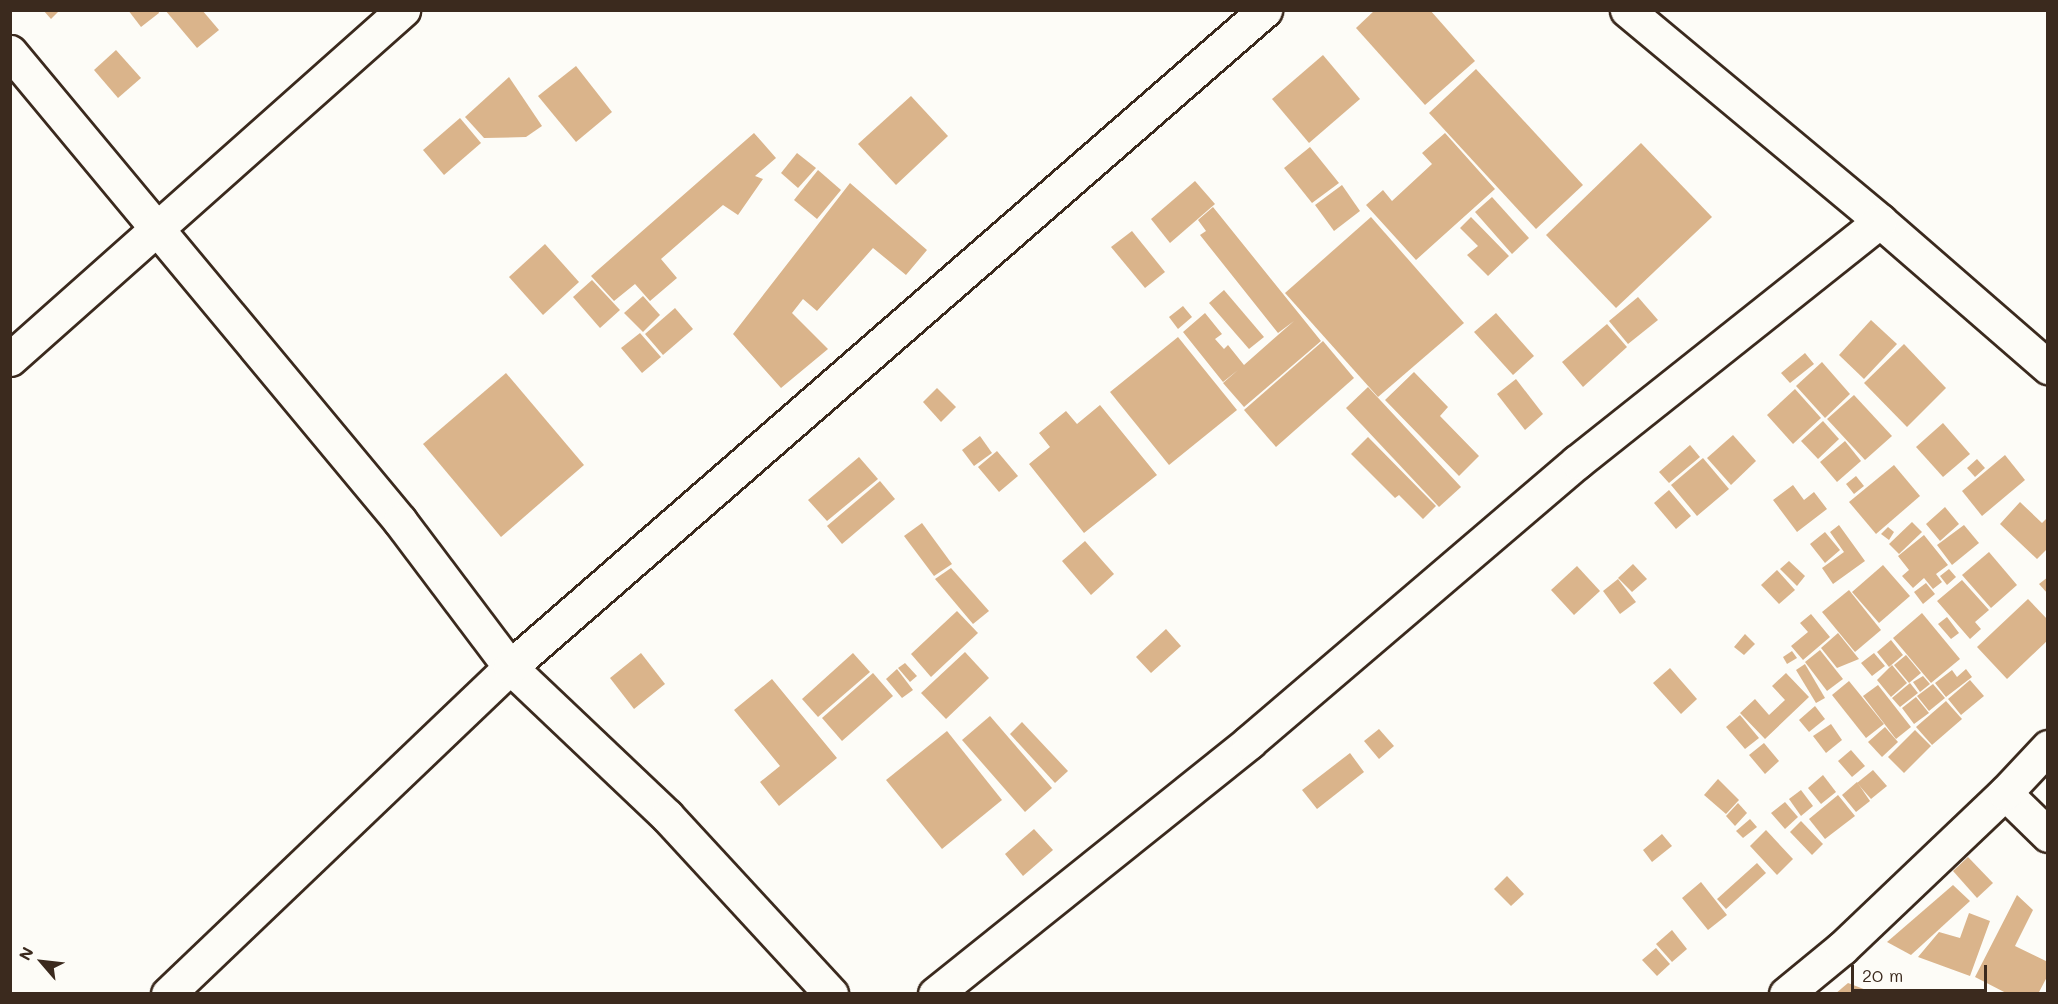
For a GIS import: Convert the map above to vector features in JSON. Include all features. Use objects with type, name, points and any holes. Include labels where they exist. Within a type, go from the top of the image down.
[{"type":"street","points":[[10,359],[404,10]]},
{"type":"street","points":[[168,993],[510,667],[1265,10]]},
{"type":"street","points":[[1627,10],[2045,360]]},
{"type":"street","points":[[10,52],[400,521],[510,667],[668,816],[831,993]]},
{"type":"street","points":[[934,993],[1249,742],[1577,462],[1880,221]]},
{"type":"street","points":[[1786,993],[1842,948],[2005,793],[2048,747]]},
{"type":"street","points":[[2005,793],[2048,835]]},
{"type":"building","points":[[43,10],[60,10],[51,19]]},
{"type":"building","points":[[128,10],[158,10],[159,13],[141,27]]},
{"type":"building","points":[[165,10],[202,10],[219,30],[197,48]]},
{"type":"building","points":[[1375,10],[1430,10],[1475,61],[1425,105],[1356,28]]},
{"type":"building","points":[[116,50],[141,78],[118,98],[94,70]]},
{"type":"building","points":[[1323,55],[1360,99],[1309,143],[1272,99]]},
{"type":"building","points":[[576,66],[612,112],[576,142],[538,96]]},
{"type":"building","points":[[1476,69],[1583,185],[1536,229],[1429,113]]},
{"type":"building","points":[[509,77],[542,126],[526,137],[484,138],[465,117]]},
{"type":"building","points":[[911,96],[948,136],[896,185],[858,144]]},
{"type":"building","points":[[460,118],[481,143],[444,175],[423,150]]},
{"type":"building","points":[[754,133],[776,158],[755,176],[763,179],[738,215],[723,205],[661,259],[677,278],[650,301],[635,284],[614,301],[591,276]]},
{"type":"building","points":[[1445,133],[1495,189],[1416,260],[1366,205],[1383,190],[1392,201],[1432,164],[1422,153]]},
{"type":"building","points":[[1641,143],[1712,217],[1616,308],[1546,235]]},
{"type":"building","points":[[1310,147],[1339,183],[1312,203],[1284,168]]},
{"type":"building","points":[[797,153],[816,168],[798,188],[781,173]]},
{"type":"building","points":[[818,170],[841,190],[817,219],[794,200]]},
{"type":"building","points":[[1195,181],[1215,204],[1170,243],[1151,219]]},
{"type":"building","points":[[850,183],[927,250],[906,275],[873,248],[817,311],[803,299],[792,313],[828,349],[781,388],[733,334]]},
{"type":"building","points":[[1342,185],[1360,211],[1334,231],[1315,205]]},
{"type":"building","points":[[1492,197],[1529,238],[1512,254],[1475,212]]},
{"type":"building","points":[[1213,207],[1321,341],[1244,407],[1223,383],[1238,370],[1223,382],[1183,332],[1205,313],[1222,334],[1215,339],[1224,349],[1228,345],[1244,365],[1294,321],[1278,333],[1200,235],[1206,231],[1198,220]]},
{"type":"building","points":[[1371,217],[1464,323],[1378,397],[1285,293]]},
{"type":"building","points":[[1471,217],[1509,256],[1488,276],[1467,255],[1478,246],[1460,228]]},
{"type":"building","points":[[1132,231],[1165,272],[1145,288],[1111,247]]},
{"type":"building","points":[[545,244],[579,282],[543,315],[509,277]]},
{"type":"building","points":[[592,280],[620,310],[600,328],[573,297]]},
{"type":"building","points":[[1224,290],[1264,337],[1249,349],[1209,303]]},
{"type":"building","points":[[643,296],[660,315],[643,332],[624,313]]},
{"type":"building","points":[[1638,297],[1658,320],[1628,344],[1609,321]]},
{"type":"building","points":[[1183,306],[1192,317],[1178,329],[1169,317]]},
{"type":"building","points":[[675,308],[693,329],[663,355],[645,334]]},
{"type":"building","points":[[1496,313],[1534,356],[1513,375],[1474,332]]},
{"type":"building","points":[[1871,320],[1897,344],[1864,379],[1839,355]]},
{"type":"building","points":[[1607,324],[1627,347],[1583,387],[1562,362]]},
{"type":"building","points":[[640,333],[661,357],[642,373],[621,348]]},
{"type":"building","points":[[1178,337],[1237,410],[1169,465],[1110,392]]},
{"type":"building","points":[[1323,341],[1354,378],[1276,447],[1244,410]]},
{"type":"building","points":[[1904,344],[1946,388],[1907,427],[1864,383]]},
{"type":"building","points":[[1805,353],[1814,364],[1790,383],[1781,373]]},
{"type":"building","points":[[1822,362],[1850,394],[1825,418],[1796,386]]},
{"type":"building","points":[[1414,372],[1448,407],[1440,416],[1479,456],[1459,476],[1385,400]]},
{"type":"building","points":[[506,373],[584,465],[501,537],[423,444]]},
{"type":"building","points":[[1516,379],[1543,414],[1525,430],[1497,394]]},
{"type":"building","points":[[1368,387],[1461,487],[1439,507],[1346,408]]},
{"type":"building","points":[[937,388],[956,407],[941,422],[923,402]]},
{"type":"building","points":[[1795,389],[1821,418],[1793,444],[1767,415]]},
{"type":"building","points":[[1854,395],[1892,436],[1865,460],[1827,419]]},
{"type":"building","points":[[1100,405],[1157,475],[1084,533],[1029,464],[1050,447],[1039,433],[1066,411],[1077,424]]},
{"type":"building","points":[[1823,421],[1839,439],[1818,459],[1801,441]]},
{"type":"building","points":[[1943,423],[1970,454],[1943,477],[1916,447]]},
{"type":"building","points":[[1733,435],[1756,461],[1731,485],[1707,458]]},
{"type":"building","points":[[980,436],[992,453],[974,466],[962,450]]},
{"type":"building","points":[[1368,437],[1436,506],[1423,519],[1399,495],[1395,498],[1351,454]]},
{"type":"building","points":[[1845,441],[1861,461],[1837,482],[1820,462]]},
{"type":"building","points":[[1690,445],[1700,457],[1669,483],[1659,472]]},
{"type":"building","points":[[997,451],[1018,476],[999,492],[978,467]]},
{"type":"building","points":[[2005,455],[2025,480],[1982,516],[1962,491]]},
{"type":"building","points":[[859,457],[878,479],[827,521],[808,500]]},
{"type":"building","points":[[1703,458],[1729,489],[1697,516],[1671,485]]},
{"type":"building","points":[[1977,459],[1985,468],[1975,477],[1967,468]]},
{"type":"building","points":[[1894,465],[1920,496],[1876,534],[1849,502]]},
{"type":"building","points":[[1856,476],[1864,486],[1854,494],[1846,484]]},
{"type":"building","points":[[880,481],[895,499],[842,544],[827,526]]},
{"type":"building","points":[[1793,485],[1804,500],[1814,492],[1827,509],[1797,532],[1773,500]]},
{"type":"building","points":[[1669,490],[1691,516],[1676,529],[1654,503]]},
{"type":"building","points":[[2020,502],[2042,523],[2048,517],[2048,548],[2037,559],[2000,524]]},
{"type":"building","points":[[1945,507],[1959,524],[1940,541],[1926,524]]},
{"type":"building","points":[[1912,522],[1922,532],[1899,554],[1889,544]]},
{"type":"building","points":[[922,523],[952,564],[934,576],[904,536]]},
{"type":"building","points":[[1839,525],[1865,561],[1833,584],[1822,568],[1844,552],[1830,532]]},
{"type":"building","points":[[1964,525],[1979,543],[1952,565],[1937,545]]},
{"type":"building","points":[[1888,527],[1894,532],[1889,540],[1881,534]]},
{"type":"building","points":[[1825,532],[1840,550],[1825,563],[1810,544]]},
{"type":"building","points":[[1924,535],[1948,565],[1936,574],[1942,582],[1933,589],[1924,578],[1913,588],[1902,576],[1909,570],[1898,556]]},
{"type":"building","points":[[1085,541],[1114,574],[1091,595],[1062,561]]},
{"type":"building","points":[[1989,552],[2017,585],[1991,608],[1962,575]]},
{"type":"building","points":[[1789,561],[1805,576],[1797,586],[1780,569]]},
{"type":"building","points":[[1633,564],[1647,579],[1632,592],[1618,578]]},
{"type":"building","points":[[1883,565],[1910,596],[1879,623],[1852,592]]},
{"type":"building","points":[[1577,566],[1600,591],[1574,615],[1551,590]]},
{"type":"building","points":[[951,568],[989,611],[973,624],[935,579]]},
{"type":"building","points":[[1949,569],[1956,577],[1947,585],[1940,576]]},
{"type":"building","points":[[1777,570],[1795,590],[1779,604],[1761,585]]},
{"type":"building","points":[[2048,577],[2048,594],[2039,584]]},
{"type":"building","points":[[1618,579],[1636,602],[1620,614],[1603,591]]},
{"type":"building","points":[[1962,580],[1989,610],[1975,622],[1981,629],[1970,639],[1937,601]]},
{"type":"building","points":[[1926,583],[1935,594],[1923,604],[1914,592]]},
{"type":"building","points":[[1849,590],[1881,630],[1855,652],[1822,612]]},
{"type":"building","points":[[2028,599],[2048,620],[2048,640],[2007,679],[1977,647]]},
{"type":"building","points":[[957,611],[978,633],[931,677],[911,654]]},
{"type":"building","points":[[1922,613],[1960,659],[1931,683],[1893,638]]},
{"type":"building","points":[[1811,614],[1830,637],[1803,660],[1791,646],[1808,632],[1800,623]]},
{"type":"building","points":[[1947,617],[1959,633],[1951,639],[1938,624]]},
{"type":"building","points":[[1166,629],[1181,646],[1151,673],[1136,657]]},
{"type":"building","points":[[1838,633],[1859,659],[1837,668],[1821,648]]},
{"type":"building","points":[[1745,634],[1755,644],[1744,655],[1734,647]]},
{"type":"building","points":[[1891,640],[1903,655],[1889,667],[1877,652]]},
{"type":"building","points":[[1820,650],[1843,679],[1827,691],[1805,662]]},
{"type":"building","points":[[1792,651],[1797,658],[1787,664],[1783,657]]},
{"type":"building","points":[[965,652],[989,678],[946,719],[921,693]]},
{"type":"building","points":[[641,653],[665,684],[634,709],[610,678]]},
{"type":"building","points":[[853,653],[870,672],[818,717],[802,699]]},
{"type":"building","points":[[1874,653],[1885,666],[1872,676],[1861,663]]},
{"type":"building","points":[[1906,655],[1921,673],[1909,683],[1894,665]]},
{"type":"building","points":[[905,663],[917,676],[910,682],[898,668]]},
{"type":"building","points":[[1805,664],[1825,698],[1816,703],[1796,670]]},
{"type":"building","points":[[1892,665],[1907,683],[1891,697],[1877,680]]},
{"type":"building","points":[[1670,668],[1697,699],[1681,714],[1653,683]]},
{"type":"building","points":[[897,669],[913,690],[902,698],[886,679]]},
{"type":"building","points":[[1966,669],[1972,677],[1946,697],[1935,683],[1952,670],[1957,677]]},
{"type":"building","points":[[873,673],[893,696],[842,741],[822,718]]},
{"type":"building","points":[[1786,673],[1809,697],[1765,739],[1740,713],[1755,699],[1769,715],[1785,700],[1772,686]]},
{"type":"building","points":[[1923,676],[1930,684],[1920,692],[1913,682]]},
{"type":"building","points":[[772,679],[837,758],[779,806],[760,782],[780,766],[734,710]]},
{"type":"building","points":[[1970,680],[1984,696],[1961,715],[1948,699]]},
{"type":"building","points":[[1849,681],[1884,724],[1866,738],[1832,695]]},
{"type":"building","points":[[1910,683],[1918,693],[1900,707],[1892,698]]},
{"type":"building","points":[[1933,684],[1945,698],[1929,711],[1917,696]]},
{"type":"building","points":[[1878,685],[1911,727],[1896,739],[1863,696]]},
{"type":"building","points":[[1916,697],[1929,713],[1914,724],[1902,708]]},
{"type":"building","points":[[1946,701],[1962,719],[1932,745],[1916,727]]},
{"type":"building","points":[[1815,706],[1825,719],[1809,732],[1799,720]]},
{"type":"building","points":[[1740,715],[1759,738],[1745,749],[1726,727]]},
{"type":"building","points":[[990,716],[1052,788],[1025,812],[962,740]]},
{"type":"building","points":[[1022,722],[1068,771],[1055,783],[1010,734]]},
{"type":"building","points":[[1831,724],[1842,740],[1826,753],[1813,736]]},
{"type":"building","points":[[1885,727],[1898,742],[1882,757],[1868,742]]},
{"type":"building","points":[[1379,729],[1394,746],[1379,759],[1364,741]]},
{"type":"building","points":[[1915,730],[1931,746],[1904,773],[1888,757]]},
{"type":"building","points":[[947,731],[1002,800],[942,849],[886,780]]},
{"type":"building","points":[[1764,743],[1779,761],[1765,774],[1749,755]]},
{"type":"building","points":[[1851,750],[1865,766],[1852,777],[1838,761]]},
{"type":"building","points":[[1350,753],[1364,772],[1317,809],[1302,790]]},
{"type":"building","points":[[1873,770],[1887,786],[1871,799],[1857,783]]},
{"type":"building","points":[[1823,775],[1836,792],[1821,804],[1808,788]]},
{"type":"building","points":[[1718,779],[1739,800],[1726,814],[1704,795]]},
{"type":"building","points":[[1857,782],[1870,801],[1856,812],[1842,795]]},
{"type":"building","points":[[1801,790],[1813,806],[1801,816],[1789,799]]},
{"type":"building","points":[[1838,795],[1855,816],[1825,839],[1809,819]]},
{"type":"building","points":[[1785,802],[1798,817],[1785,829],[1771,813]]},
{"type":"building","points":[[1738,803],[1747,813],[1735,826],[1726,816]]},
{"type":"building","points":[[1750,819],[1757,827],[1743,838],[1736,831]]},
{"type":"building","points":[[1801,821],[1823,844],[1812,855],[1790,832]]},
{"type":"building","points":[[1034,829],[1053,850],[1023,876],[1005,854]]},
{"type":"building","points":[[1766,830],[1793,859],[1777,875],[1750,846]]},
{"type":"building","points":[[1662,834],[1672,846],[1652,862],[1643,850]]},
{"type":"building","points":[[1968,857],[1993,883],[1977,898],[1953,871]]},
{"type":"building","points":[[1757,863],[1766,873],[1726,909],[1717,899]]},
{"type":"building","points":[[1507,876],[1524,894],[1511,906],[1494,889]]},
{"type":"building","points":[[1701,882],[1727,915],[1708,930],[1682,898]]},
{"type":"building","points":[[1953,885],[1970,901],[1911,955],[1887,942]]},
{"type":"building","points":[[2017,895],[2033,910],[2015,946],[2048,962],[2048,975],[2038,994],[2008,994],[1975,977]]},
{"type":"building","points":[[1969,913],[1990,921],[1970,976],[1918,957],[1939,932],[1960,938]]},
{"type":"building","points":[[1672,930],[1687,949],[1672,962],[1656,944]]},
{"type":"building","points":[[1656,948],[1670,964],[1657,976],[1642,960]]},
{"type":"building","points":[[1848,983],[1874,993],[1874,994],[1835,994]]}]
